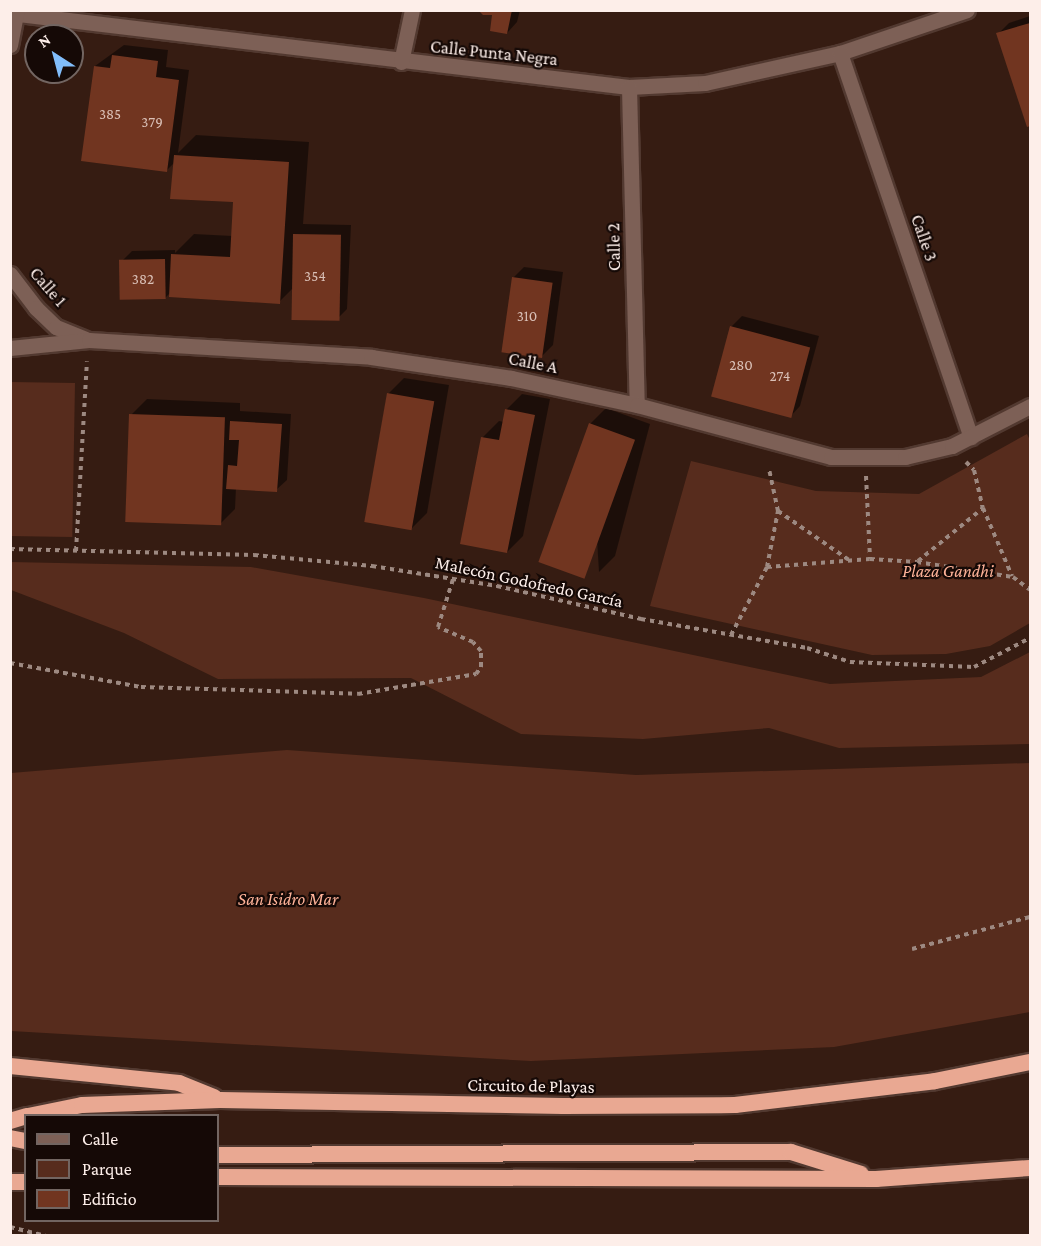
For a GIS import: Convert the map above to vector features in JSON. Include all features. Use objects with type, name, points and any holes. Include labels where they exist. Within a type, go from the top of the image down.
[{"type":"highway","name":"Circuito de Playas","points":[[37,1114],[82,1105],[220,1100],[573,1106],[735,1104],[935,1082],[1030,1062]]},
{"type":"highway","points":[[10,1066],[179,1083],[220,1100]]},
{"type":"highway","points":[[219,1155],[791,1152],[876,1179]]},
{"type":"highway","points":[[219,1178],[876,1179],[1030,1168]]},
{"type":"street","points":[[401,62],[412,10]]},
{"type":"street","name":"Calle Punta Negra","points":[[13,13],[401,62],[629,87],[705,83],[840,52],[966,10]]},
{"type":"street","points":[[10,45],[13,13]]},
{"type":"street","name":"Calle 3","points":[[840,52],[971,437]]},
{"type":"street","name":"Calle 2","points":[[629,87],[637,405]]},
{"type":"street","name":"Calle 1","points":[[10,274],[36,308],[56,327],[89,340]]},
{"type":"street","name":"Calle A","points":[[10,348],[89,340],[371,357],[511,378],[637,405],[831,457],[905,457],[952,446],[1030,406]]},
{"type":"path","points":[[76,552],[87,357]]},
{"type":"path","points":[[865,458],[870,560]]},
{"type":"path","points":[[966,462],[974,470],[983,508],[1013,577]]},
{"type":"path","points":[[731,635],[767,567],[778,511],[769,469]]},
{"type":"path","points":[[917,562],[983,508]]},
{"type":"path","points":[[778,511],[850,561]]},
{"type":"path","name":"Malecón Godofredo García","points":[[10,549],[254,555],[372,566],[453,579],[807,648],[850,662],[974,667],[1030,638]]},
{"type":"path","points":[[767,567],[870,560],[917,562],[1013,577],[1030,590]]},
{"type":"path","points":[[10,663],[141,687],[358,694],[476,674],[481,667],[481,651],[473,642],[438,627],[453,579]]},
{"type":"path","points":[[912,949],[1030,917]]},
{"type":"path","points":[[10,1227],[47,1236]]},
{"type":"green space","points":[[11,382],[75,383],[72,537],[10,536]]},
{"type":"green space","name":"Plaza Gandhi","points":[[1027,434],[1030,440],[1030,623],[990,646],[946,654],[872,655],[650,606],[691,461],[816,491],[919,494]]},
{"type":"green space","points":[[10,562],[251,567],[424,598],[830,684],[981,677],[1030,652],[1030,744],[839,748],[769,728],[643,739],[521,734],[411,678],[218,679],[124,633],[11,590]]},
{"type":"green space","name":"San Isidro Mar","points":[[287,750],[636,775],[1030,763],[1030,1012],[834,1047],[531,1061],[11,1031],[11,773]]},
{"type":"building","points":[[478,10],[512,10],[507,34],[490,31],[492,15],[483,15]]},
{"type":"building","points":[[1030,23],[1030,126],[1027,127],[996,33]]},
{"type":"building","points":[[112,55],[158,61],[156,77],[179,80],[167,172],[81,161],[94,66],[110,68]]},
{"type":"building","points":[[174,155],[289,162],[280,304],[169,297],[171,254],[230,257],[233,202],[170,199]]},
{"type":"building","points":[[293,234],[341,235],[339,321],[291,320]]},
{"type":"building","points":[[165,259],[166,299],[120,300],[119,260]]},
{"type":"building","points":[[512,277],[553,283],[542,358],[501,352]]},
{"type":"building","points":[[730,326],[810,347],[791,418],[711,397]]},
{"type":"building","points":[[387,393],[434,401],[412,530],[364,522]]},
{"type":"building","points":[[505,409],[535,415],[507,553],[460,544],[481,437],[499,440]]},
{"type":"building","points":[[129,414],[225,417],[221,525],[125,522]]},
{"type":"building","points":[[230,421],[282,424],[277,492],[226,489],[228,465],[237,466],[239,440],[229,440]]},
{"type":"building","points":[[589,423],[635,440],[584,579],[538,562]]}]
